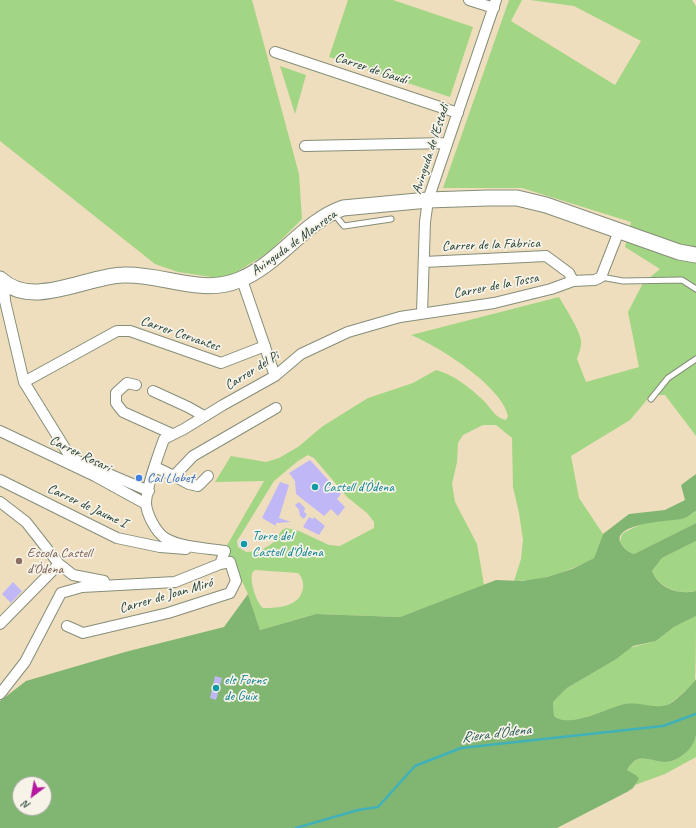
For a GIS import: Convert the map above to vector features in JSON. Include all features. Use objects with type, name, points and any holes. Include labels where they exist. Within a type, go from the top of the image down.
[{"type":"street","points":[[469,0],[495,4]]},
{"type":"street","name":"Avinguda de l'Estadi","points":[[422,313],[428,200],[495,4]]},
{"type":"street","name":"Carrer de Gaudí","points":[[275,52],[458,113]]},
{"type":"street","points":[[305,146],[448,143]]},
{"type":"street","name":"Avinguda de Manresa","points":[[2,280],[18,289],[32,292],[50,291],[122,275],[144,277],[187,285],[228,285],[242,280],[272,260],[332,212],[354,206],[428,200],[517,198],[546,205],[679,252],[696,255]]},
{"type":"street","points":[[601,277],[619,231]]},
{"type":"street","name":"Carrer de la Fàbrica","points":[[424,262],[546,256],[569,273],[573,281]]},
{"type":"street","name":"Carrer de la Tossa","points":[[422,313],[494,303],[551,289],[573,281],[595,280],[601,277]]},
{"type":"street","points":[[2,280],[5,301],[24,382],[71,458],[149,492]]},
{"type":"street","points":[[242,280],[275,376]]},
{"type":"street","name":"Carrer del Pi","points":[[146,504],[155,467],[164,439],[275,376],[301,354],[348,332],[400,316],[422,313]]},
{"type":"street","name":"Carrer Cervantes","points":[[24,382],[117,331],[130,331],[221,363],[265,346]]},
{"type":"street","points":[[136,385],[127,383],[121,387],[116,393],[116,403],[123,412],[172,434]]},
{"type":"street","points":[[153,391],[188,406],[204,416]]},
{"type":"street","points":[[174,476],[193,456],[276,408]]},
{"type":"street","name":"Carrer Rosari","points":[[0,431],[95,476],[146,504]]},
{"type":"street","points":[[155,467],[189,484],[198,486],[208,476]]},
{"type":"street","name":"Carrer de Jaume I","points":[[0,480],[117,538],[160,547],[214,549]]},
{"type":"street","points":[[0,502],[26,522],[59,564],[73,575],[123,585]]},
{"type":"street","points":[[0,694],[25,662],[61,593],[82,588],[175,582],[220,564],[225,551],[198,548],[165,537],[155,528],[146,504]]},
{"type":"street","name":"Carrer de Joan Miró","points":[[67,626],[83,633],[168,613],[230,592],[236,581],[230,562],[220,564]]},
{"type":"street","points":[[0,624],[59,564]]},
{"type":"street","points":[[0,683],[13,677]]},
{"type":"lane","points":[[332,212],[344,226],[391,219]]},
{"type":"lane","points":[[601,277],[623,281],[682,280],[696,289]]},
{"type":"lane","points":[[651,399],[668,378],[696,359]]},
{"type":"green space","points":[[0,0],[252,0],[299,174],[302,219],[269,252],[225,279],[178,272],[155,264],[0,141]]},
{"type":"green space","points":[[348,0],[393,0],[473,27],[450,97],[329,57]]},
{"type":"green space","points":[[509,0],[522,0],[511,21],[615,85],[641,41],[574,6],[530,0],[692,0],[696,6],[696,436],[665,395],[651,395],[630,420],[571,456],[579,498],[603,534],[594,558],[556,574],[525,581],[514,581],[521,559],[523,540],[513,487],[512,438],[496,425],[483,425],[463,435],[458,443],[457,462],[452,484],[455,502],[477,544],[484,585],[400,617],[316,614],[260,630],[248,594],[226,547],[264,481],[215,482],[231,456],[266,462],[279,458],[298,447],[323,426],[368,398],[413,383],[436,370],[461,382],[483,400],[496,415],[506,420],[508,416],[503,404],[482,380],[437,348],[411,335],[559,297],[573,321],[581,340],[581,346],[577,359],[586,382],[639,367],[628,312],[643,283],[660,269],[625,247],[631,222],[522,188],[443,188]],"holes":[[[308,455],[314,458],[347,497],[367,513],[374,522],[374,528],[340,546],[329,545],[299,531],[286,528],[282,530],[273,543],[260,551],[246,552],[238,547],[237,541],[274,481],[298,461]],[[255,570],[298,573],[302,578],[303,584],[301,594],[298,599],[288,605],[275,608],[263,608],[256,597],[253,586],[252,573]]]},
{"type":"green space","points":[[280,66],[306,75],[295,114]]},
{"type":"green space","points":[[696,474],[696,511],[683,519],[642,524],[623,532],[620,538],[624,548],[634,554],[696,523],[696,541],[662,558],[652,571],[659,582],[670,589],[683,592],[696,591],[696,616],[674,627],[656,641],[633,646],[615,660],[567,688],[553,702],[554,716],[569,720],[579,719],[629,703],[662,706],[670,704],[674,701],[696,679],[695,740],[685,754],[675,760],[665,762],[644,758],[635,761],[627,770],[639,779],[633,788],[557,828],[0,828],[0,701],[26,681],[125,652],[224,627],[248,594],[260,630],[316,614],[400,617],[496,580],[522,581],[547,577],[572,569],[594,558],[603,534],[629,514],[665,510],[685,500],[681,485]]},
{"type":"green space","points":[[696,511],[696,523],[634,554],[626,550],[620,542],[622,534],[635,527],[645,523],[687,516]]},
{"type":"green space","points":[[696,541],[696,591],[676,591],[659,582],[652,571],[662,558]]},
{"type":"green space","points":[[696,616],[695,680],[669,704],[658,707],[629,703],[579,719],[569,720],[554,716],[553,702],[567,688],[615,660],[629,648],[656,641],[674,627]]},
{"type":"green space","points":[[696,735],[696,757],[665,774],[635,785],[639,779],[627,770],[631,764],[644,758],[665,762],[676,760],[689,749]]},
{"type":"building","name":"Castell d'Òdena","points":[[310,460],[341,494],[337,499],[345,507],[338,516],[331,509],[324,516],[296,494],[295,481],[289,473]]},
{"type":"building","points":[[280,482],[289,485],[279,518],[291,522],[276,523],[276,526],[262,518]]},
{"type":"building","points":[[299,502],[305,508],[304,512],[307,514],[304,519],[300,516],[299,510],[295,505]]},
{"type":"building","points":[[309,517],[313,519],[314,517],[325,526],[319,535],[303,527]]},
{"type":"building","name":"Torre del Castell d'Òdena","points":[[242,539],[246,539],[249,544],[246,549],[242,549],[239,546],[239,542]]},
{"type":"building","points":[[13,582],[22,591],[11,603],[2,594]]},
{"type":"building","name":"els Forns de Guix","points":[[215,676],[222,678],[216,700],[210,698]]},
{"type":"waterway","name":"Riera d'Òdena","points":[[296,828],[358,810],[378,807],[415,766],[461,748],[663,726],[696,714]]},
{"type":"place","name":"Cal Llobet","points":[[139,478]]},
{"type":"place","name":"Castell d'Òdena","points":[[315,487]]},
{"type":"place","name":"Torre del Castell d'Òdena","points":[[244,544]]},
{"type":"place","name":"Escola Castell d'Òdena","points":[[19,561]]},
{"type":"place","name":"els Forns de Guix","points":[[216,688]]}]
